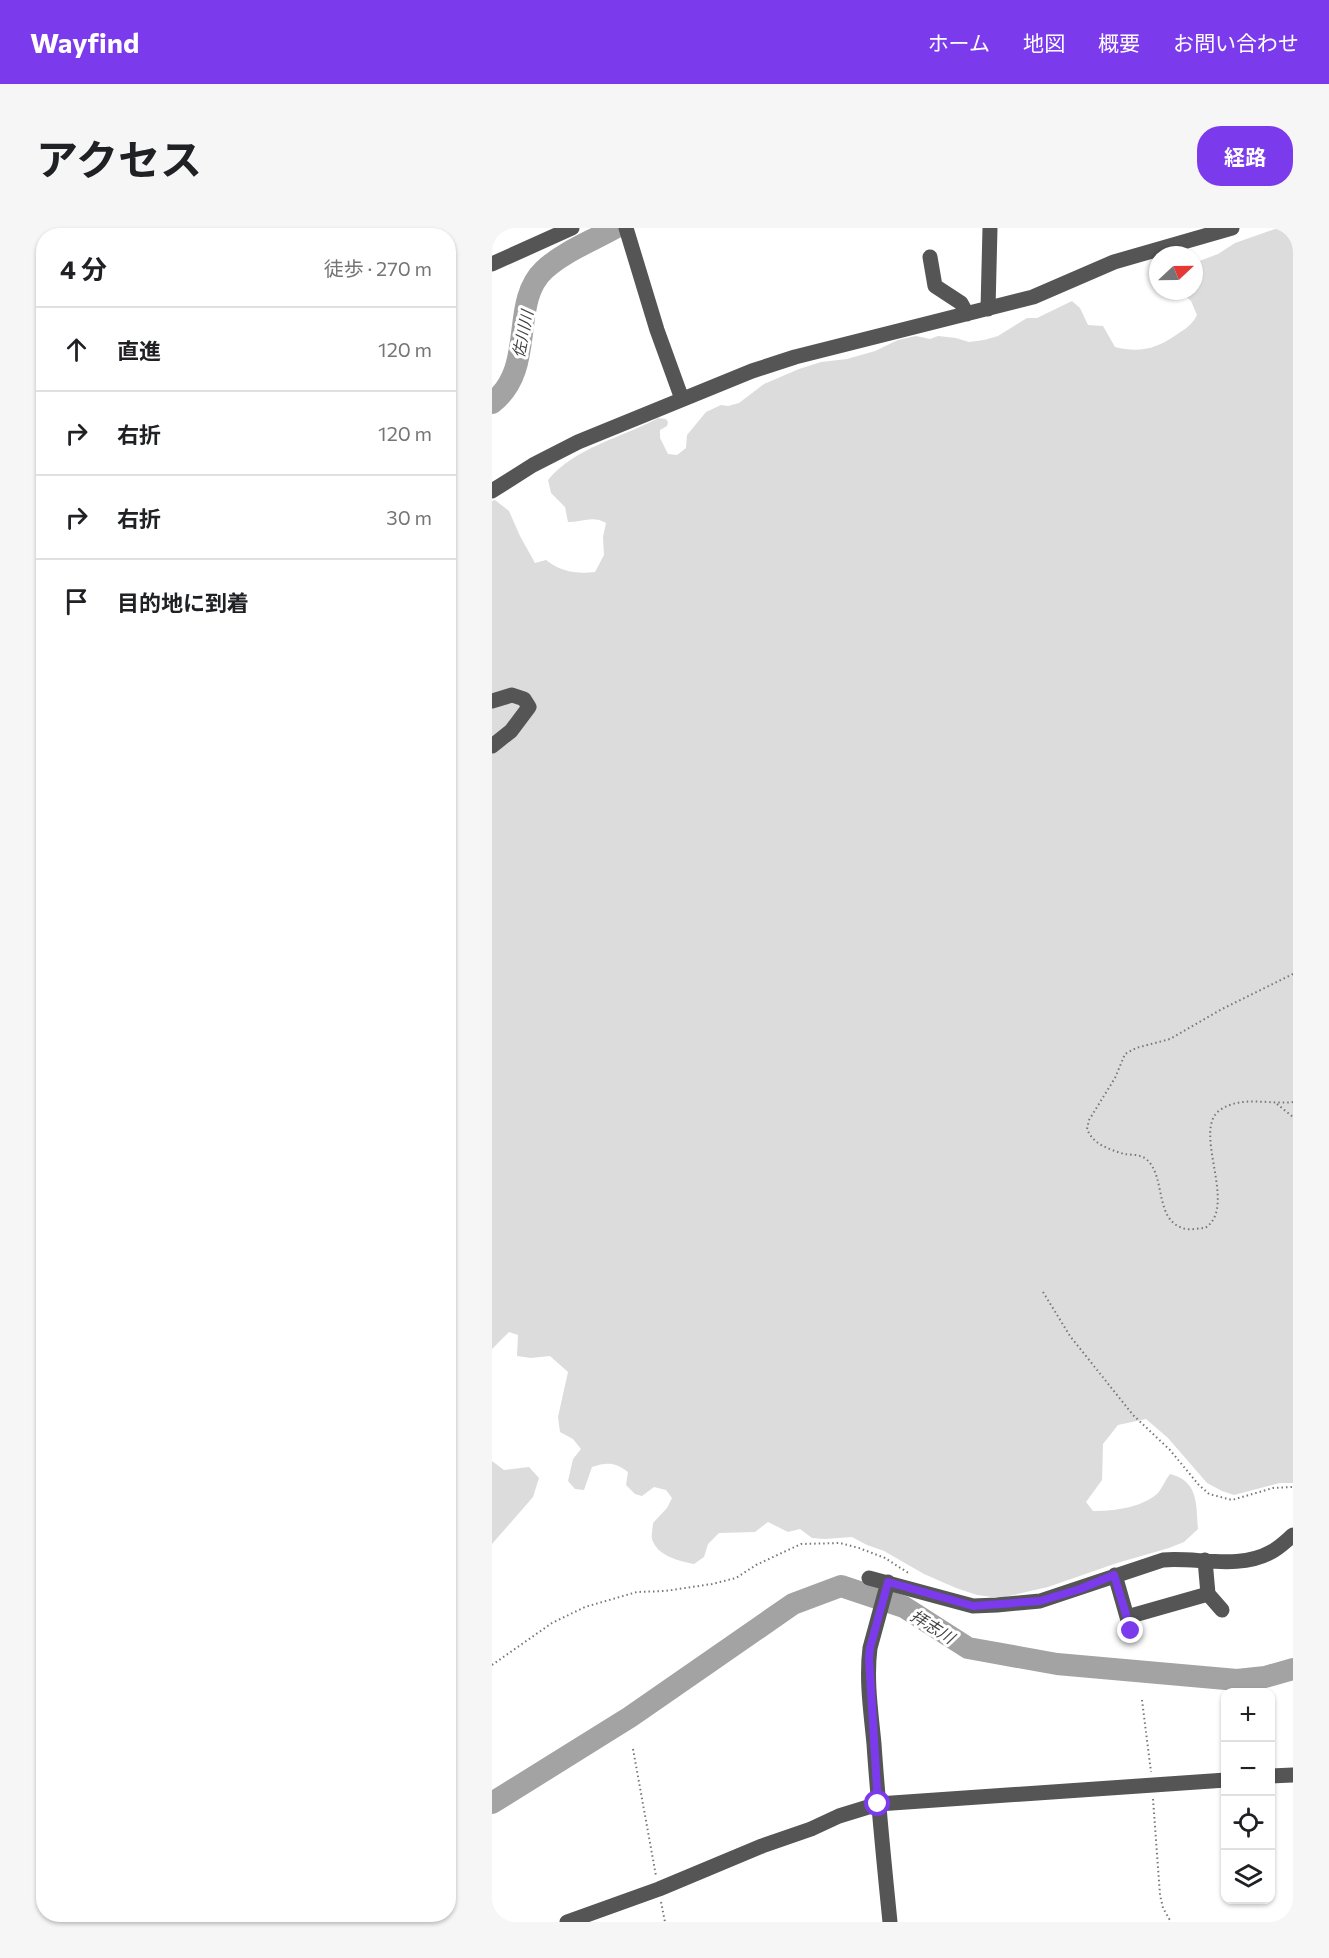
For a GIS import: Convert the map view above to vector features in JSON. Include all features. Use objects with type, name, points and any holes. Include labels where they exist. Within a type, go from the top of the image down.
[{"type":"street","points":[[492,264],[572,228]]},
{"type":"street","points":[[988,309],[990,228]]},
{"type":"street","points":[[492,491],[533,465],[578,442],[682,399],[795,357],[1033,297],[1114,262],[1208,231],[1232,228]]},
{"type":"street","points":[[627,231],[657,330],[682,399]]},
{"type":"street","points":[[930,256],[935,286],[961,303],[967,314]]},
{"type":"street","points":[[492,701],[512,695],[524,699],[529,707],[511,731],[492,746]]},
{"type":"street","points":[[869,1578],[973,1606],[1040,1601],[1162,1560],[1245,1561],[1258,1558],[1270,1552],[1293,1534]]},
{"type":"street","points":[[1205,1560],[1208,1594],[1222,1610]]},
{"type":"street","points":[[1114,1575],[1129,1624],[1208,1594]]},
{"type":"street","points":[[888,1584],[870,1648],[869,1668],[878,1804],[890,1922]]},
{"type":"street","points":[[1275,1776],[1293,1775]]},
{"type":"street","points":[[567,1922],[659,1889],[840,1816],[878,1804],[1221,1780]]},
{"type":"path","points":[[1293,974],[1170,1039],[1136,1048],[1125,1054],[1115,1078],[1089,1120],[1087,1129],[1096,1143],[1124,1154],[1146,1159],[1155,1173],[1161,1203],[1175,1223],[1184,1228],[1205,1228],[1214,1220],[1217,1210],[1218,1198],[1211,1145],[1212,1124],[1215,1116],[1220,1110],[1250,1101],[1277,1104],[1293,1102]]},
{"type":"path","points":[[1277,1104],[1293,1118]]},
{"type":"path","points":[[1043,1292],[1070,1336],[1133,1415],[1170,1450],[1209,1494],[1232,1500],[1273,1488],[1293,1488]]},
{"type":"path","points":[[492,1665],[552,1623],[585,1607],[637,1592],[665,1592],[736,1578],[756,1564],[801,1544],[840,1543],[859,1548],[885,1558],[914,1576]]},
{"type":"path","points":[[1142,1700],[1152,1785],[1160,1895],[1163,1908],[1171,1922]]},
{"type":"path","points":[[633,1749],[665,1922]]},
{"type":"shaded area","points":[[1278,228],[1293,228],[1293,1483],[1280,1483],[1234,1495],[1222,1491],[1207,1483],[1168,1438],[1146,1419],[1118,1425],[1103,1444],[1102,1480],[1086,1502],[1093,1511],[1135,1506],[1157,1494],[1170,1474],[1179,1477],[1191,1488],[1196,1503],[1198,1529],[1184,1542],[1169,1548],[1048,1587],[1000,1598],[977,1595],[924,1574],[884,1551],[852,1537],[812,1538],[800,1529],[788,1532],[768,1522],[755,1532],[719,1533],[708,1544],[704,1557],[694,1564],[669,1557],[659,1550],[652,1537],[653,1523],[667,1508],[672,1498],[666,1490],[654,1487],[642,1496],[635,1494],[626,1485],[628,1472],[611,1464],[592,1467],[584,1490],[575,1489],[568,1481],[573,1459],[581,1449],[573,1439],[560,1432],[558,1417],[568,1372],[550,1356],[531,1358],[517,1356],[518,1335],[509,1332],[492,1349],[492,501],[495,500],[509,511],[535,563],[546,560],[569,571],[595,572],[604,555],[603,537],[606,523],[592,519],[568,522],[565,507],[551,493],[548,480],[559,469],[585,451],[658,418],[666,419],[668,422],[667,426],[660,430],[660,438],[668,454],[677,455],[686,448],[687,435],[706,412],[721,405],[739,403],[764,384],[799,369],[821,362],[847,359],[875,351],[898,340],[916,336],[930,339],[938,336],[956,338],[969,342],[984,340],[998,336],[1027,318],[1037,318],[1072,301],[1080,308],[1088,325],[1103,326],[1115,347],[1140,350],[1154,347],[1169,340],[1193,322],[1197,315],[1190,300],[1203,300],[1203,260],[1218,254],[1235,243]]},
{"type":"shaded area","points":[[492,1461],[504,1470],[529,1467],[539,1478],[533,1497],[492,1544]]},
{"type":"waterway","name":"佐川川","points":[[492,403],[506,389],[514,372],[527,300],[534,284],[544,270],[560,258],[615,228]]},
{"type":"waterway","name":"拝志川","points":[[492,1803],[630,1717],[793,1604],[841,1586],[904,1607],[968,1648],[1057,1664],[1237,1680],[1265,1677],[1293,1669]]},
{"type":"route","points":[[878,1804],[869,1659],[888,1582],[973,1606],[1040,1601],[1080,1589],[1114,1575],[1131,1631]]}]
